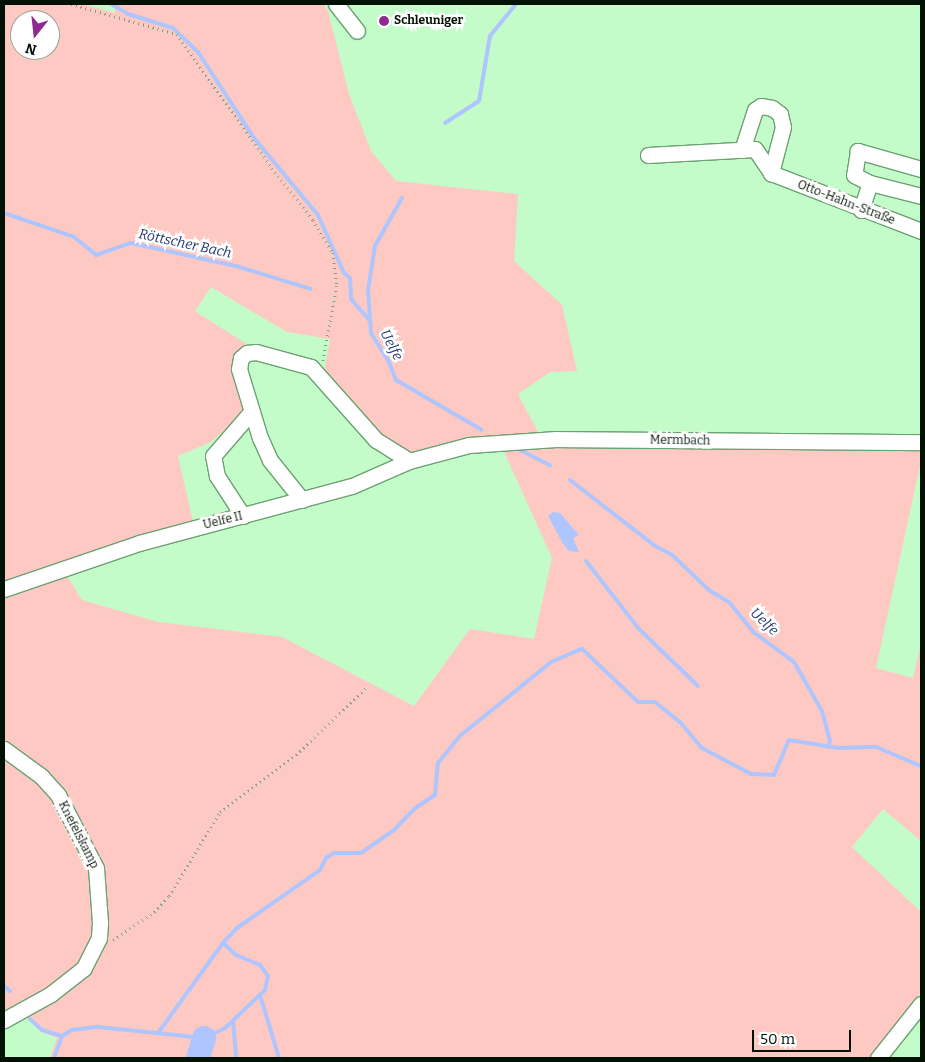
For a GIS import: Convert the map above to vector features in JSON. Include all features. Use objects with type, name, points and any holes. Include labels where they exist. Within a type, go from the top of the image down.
[{"type":"street","points":[[336,4],[357,31]]},
{"type":"street","points":[[742,150],[755,110],[761,106],[772,108],[780,114],[783,127],[771,173]]},
{"type":"street","points":[[648,156],[756,149],[771,173]]},
{"type":"street","points":[[921,169],[858,151],[854,175],[870,183],[921,196]]},
{"type":"street","name":"Otto-Hahn-Straße","points":[[771,173],[861,210],[921,231]]},
{"type":"street","points":[[861,210],[870,183]]},
{"type":"street","points":[[302,500],[270,460],[251,412],[239,368],[241,358],[248,353],[305,365],[320,378],[376,440],[409,461]]},
{"type":"street","points":[[243,516],[217,476],[213,456],[251,412]]},
{"type":"street","name":"Mermbach","points":[[441,451],[469,444],[524,439],[921,442]]},
{"type":"street","name":"Uelfe II","points":[[4,589],[138,543],[302,500],[368,480],[409,461],[441,451]]},
{"type":"street","name":"Knefelskamp","points":[[4,748],[50,784],[96,868],[100,922],[95,947],[84,968],[52,994],[4,1020]]},
{"type":"street","points":[[878,1058],[921,1004]]},
{"type":"path","points":[[71,4],[177,34],[272,168],[313,220],[333,253],[337,286],[320,378]]},
{"type":"path","points":[[95,947],[118,937],[154,912],[183,875],[220,812],[296,755],[368,686]]},
{"type":"shaded area","points":[[4,4],[83,4],[115,13],[115,4],[323,4],[328,11],[349,94],[371,151],[396,181],[518,194],[514,261],[562,305],[577,371],[550,372],[518,394],[540,436],[409,458],[377,438],[323,377],[330,339],[287,332],[211,287],[195,311],[248,345],[233,356],[248,409],[211,442],[178,456],[194,526],[4,586]]},
{"type":"shaded area","points":[[501,445],[921,447],[921,461],[876,668],[913,678],[921,644],[921,841],[883,809],[852,847],[921,912],[921,991],[907,1011],[869,1058],[50,1058],[57,1038],[40,1031],[23,1013],[85,968],[102,894],[67,809],[4,746],[4,591],[64,571],[82,600],[158,622],[282,637],[414,706],[470,629],[534,639],[552,558]]},
{"type":"shaded area","points":[[4,752],[40,777],[94,868],[98,922],[83,966],[4,1017]]},
{"type":"water","points":[[553,512],[560,513],[579,535],[573,538],[579,552],[569,551],[563,544],[548,516]]},
{"type":"waterway","points":[[111,4],[128,14],[173,28],[198,52],[254,138],[318,215],[344,273],[350,278],[351,299],[370,321]]},
{"type":"waterway","name":"Uelfe","points":[[445,123],[479,101],[490,36],[516,4]]},
{"type":"waterway","name":"Uelfe","points":[[402,198],[375,246],[368,290],[371,333],[388,360],[396,380],[482,430]]},
{"type":"waterway","name":"Röttscher Bach","points":[[4,213],[74,237],[96,255],[131,243],[236,266],[311,289]]},
{"type":"waterway","name":"Uelfe","points":[[516,448],[550,465]]},
{"type":"waterway","name":"Uelfe","points":[[570,480],[655,546],[671,554],[710,591],[729,602],[753,632],[794,662],[822,711],[830,740],[828,747]]},
{"type":"waterway","points":[[586,561],[639,629],[698,686]]},
{"type":"waterway","points":[[62,1036],[72,1030],[98,1027],[204,1038],[225,1028],[265,990],[268,976],[260,965],[236,955],[223,943],[237,928],[320,870],[326,858],[334,853],[361,853],[393,831],[414,809],[435,795],[438,763],[461,735],[551,662],[582,649],[638,702],[655,702],[680,722],[702,748],[751,774],[774,775],[789,740],[838,748],[876,747],[921,766]]},
{"type":"waterway","points":[[158,1033],[223,943]]},
{"type":"waterway","points":[[4,986],[10,991]]},
{"type":"waterway","points":[[260,995],[279,1058]]},
{"type":"waterway","points":[[30,1019],[42,1030],[62,1036]]},
{"type":"waterway","points":[[233,1021],[236,1058]]},
{"type":"waterway","points":[[54,1058],[62,1036]]},
{"type":"waterway","points":[[198,1058],[204,1038]]},
{"type":"place","name":"Schleuniger","points":[[384,21]]}]
